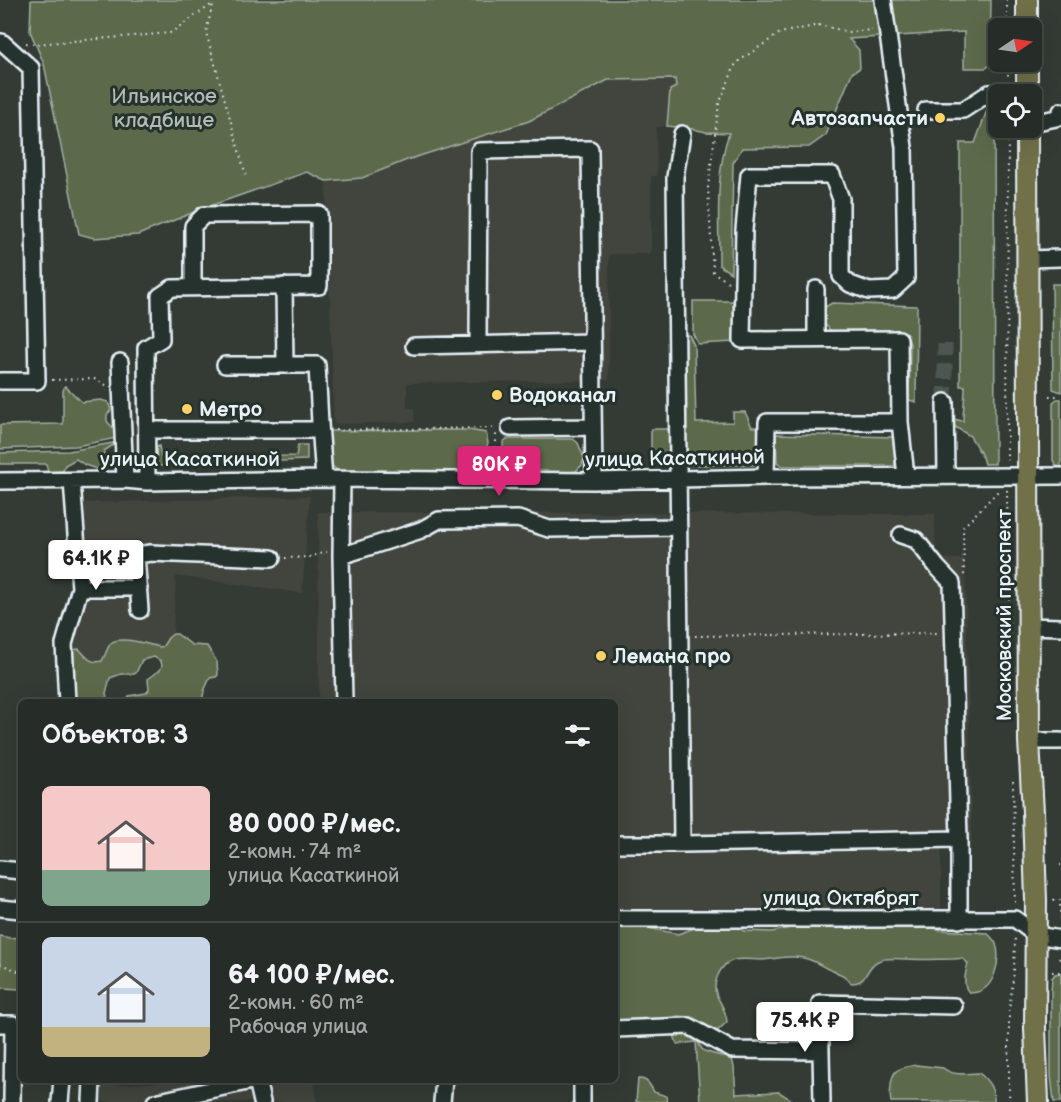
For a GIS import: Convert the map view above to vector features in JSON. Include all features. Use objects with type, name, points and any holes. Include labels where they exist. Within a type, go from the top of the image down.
[{"type":"main road","points":[[1027,0],[1027,18]]},
{"type":"main road","name":"Московский проспект","points":[[1027,138],[1029,741],[1034,823],[1036,934],[1034,972],[1038,1102]]},
{"type":"street","points":[[883,0],[904,147],[906,278],[893,290],[869,291],[850,284],[841,276],[841,199],[832,174],[749,175],[744,230],[742,340],[899,339],[900,422],[906,476]]},
{"type":"street","points":[[0,381],[37,381],[31,68],[1,42]]},
{"type":"street","points":[[926,110],[963,110],[988,93]]},
{"type":"street","points":[[1042,121],[1061,117],[1061,111]]},
{"type":"street","points":[[682,134],[675,177],[682,844]]},
{"type":"street","points":[[478,345],[479,152],[590,149],[594,480]]},
{"type":"street","points":[[147,482],[146,348],[161,339],[160,296],[172,288],[319,286],[319,214],[204,215],[193,226],[193,287]]},
{"type":"street","points":[[1027,259],[1061,258]]},
{"type":"street","points":[[284,286],[285,364]]},
{"type":"street","points":[[816,289],[816,340]]},
{"type":"street","points":[[414,346],[592,342]]},
{"type":"street","points":[[120,362],[125,480]]},
{"type":"street","points":[[225,365],[317,365],[324,479]]},
{"type":"street","points":[[945,402],[946,476]]},
{"type":"street","points":[[766,477],[767,422],[900,422]]},
{"type":"street","points":[[510,428],[593,427]]},
{"type":"street","points":[[147,430],[320,430]]},
{"type":"street","name":"улица Касаткиной","points":[[0,481],[1061,476]]},
{"type":"street","points":[[342,480],[344,699]]},
{"type":"street","points":[[67,699],[64,644],[80,588],[72,481]]},
{"type":"street","points":[[341,552],[421,530],[439,520],[518,519],[549,529],[679,527]]},
{"type":"street","points":[[901,535],[916,540],[952,583],[959,920]]},
{"type":"street","points":[[140,610],[136,555],[151,553],[272,558]]},
{"type":"street","points":[[80,588],[139,588]]},
{"type":"street","points":[[1028,626],[1061,627]]},
{"type":"street","points":[[1029,741],[1061,741]]},
{"type":"street","points":[[618,844],[959,839]]},
{"type":"street","points":[[0,869],[18,871]]},
{"type":"street","points":[[0,908],[18,910]]},
{"type":"street","name":"улица Октябрят","points":[[618,919],[1015,919],[1036,934],[1061,939]]},
{"type":"street","points":[[822,1102],[820,1003],[954,1006]]},
{"type":"street","points":[[0,1024],[13,1024],[12,1102]]},
{"type":"street","points":[[618,1029],[689,1026],[732,1050],[821,1051]]},
{"type":"street","points":[[60,1102],[62,1083]]},
{"type":"street","points":[[92,1083],[92,1102]]},
{"type":"street","points":[[155,1102],[243,1083]]},
{"type":"street","points":[[258,1083],[262,1102]]},
{"type":"street","points":[[442,1102],[444,1083]]},
{"type":"street","points":[[582,1083],[582,1102]]},
{"type":"path","points":[[1007,0],[1007,18]]},
{"type":"path","points":[[1,42],[36,44],[170,33],[214,1]]},
{"type":"path","points":[[214,1],[206,32],[246,176]]},
{"type":"path","points":[[743,292],[713,272],[708,188],[719,104],[736,63],[780,33],[819,25],[849,32],[887,29]]},
{"type":"path","points":[[1008,138],[1007,476],[1011,663]]},
{"type":"path","points":[[37,381],[94,379],[122,393]]},
{"type":"path","points":[[1049,396],[1061,396]]},
{"type":"path","points":[[320,430],[510,428]]},
{"type":"path","points":[[496,439],[496,453]]},
{"type":"path","points":[[272,558],[309,557],[341,552]]},
{"type":"path","points":[[680,636],[954,632]]},
{"type":"path","points":[[1013,782],[1017,901],[1015,908]]},
{"type":"path","points":[[1049,900],[1060,900],[1061,917]]},
{"type":"path","points":[[1010,1102],[1009,1011],[1016,933]]},
{"type":"path","points":[[1059,958],[1061,962]]},
{"type":"path","points":[[0,964],[18,971]]},
{"type":"path","points":[[1052,972],[1061,972]]},
{"type":"shaded area","points":[[676,79],[676,87],[669,90],[667,126],[656,127],[657,176],[651,176],[651,254],[609,254],[609,380],[407,383],[407,408],[414,408],[415,422],[334,424],[326,181],[362,178],[407,160],[529,121],[608,80]]},
{"type":"shaded area","points":[[310,496],[302,593],[176,576],[173,634],[163,646],[117,640],[112,642],[102,661],[94,663],[79,649],[71,650],[67,644],[85,588],[79,503]]},
{"type":"shaded area","points":[[318,512],[935,514],[936,558],[965,559],[972,844],[941,846],[941,930],[922,925],[821,924],[772,932],[753,932],[736,927],[703,925],[678,934],[618,924],[618,699],[319,699]]},
{"type":"shaded area","points":[[148,1083],[314,1083],[317,1102],[94,1102],[93,1087]]},
{"type":"green space","name":"Ильинское кладбище","points":[[31,0],[991,0],[991,18],[988,18],[988,66],[986,68],[964,68],[964,32],[849,39],[859,50],[860,68],[852,73],[826,135],[809,147],[742,148],[733,163],[731,273],[719,265],[718,215],[722,165],[729,133],[667,126],[670,90],[676,87],[675,79],[608,80],[529,121],[407,160],[362,178],[326,181],[307,172],[204,208],[138,235],[94,238],[79,234],[44,64],[30,31]]},
{"type":"green space","points":[[988,108],[988,138],[994,138],[995,464],[984,464],[970,436],[952,425],[953,419],[963,421],[965,390],[965,386],[960,386],[960,143],[975,143]]},
{"type":"green space","points":[[1052,284],[1061,284],[1061,392],[1053,389]]},
{"type":"green space","points":[[693,301],[733,301],[735,342],[698,344],[693,334]]},
{"type":"green space","points":[[832,303],[917,306],[916,402],[909,400],[910,344],[908,337],[902,334],[831,331],[825,324],[825,307]]},
{"type":"green space","points":[[681,335],[689,335],[694,345],[696,423],[733,422],[733,412],[745,412],[752,427],[759,427],[758,461],[755,465],[682,465],[681,425],[685,421]]},
{"type":"green space","points":[[65,386],[82,402],[101,400],[108,402],[111,410],[107,415],[107,421],[112,427],[117,425],[117,438],[76,446],[0,449],[0,425],[63,424]]},
{"type":"green space","points":[[1061,399],[1061,467],[1056,466],[1053,460],[1053,402]]},
{"type":"green space","points":[[651,429],[669,429],[670,453],[651,453]]},
{"type":"green space","points":[[469,430],[486,433],[488,443],[486,448],[489,457],[486,472],[338,471],[329,463],[327,431]]},
{"type":"green space","points":[[776,434],[894,437],[895,466],[782,466],[777,462]]},
{"type":"green space","points":[[507,439],[573,439],[578,443],[584,458],[582,465],[576,471],[563,473],[504,473],[503,442]]},
{"type":"green space","points":[[118,442],[104,451],[102,471],[76,459],[65,465],[63,471],[48,472],[46,464],[0,464],[0,453],[69,451]]},
{"type":"green space","points":[[298,445],[307,445],[307,460],[155,466],[154,449],[159,446],[161,457],[296,456]]},
{"type":"green space","points":[[177,634],[192,645],[207,646],[217,662],[218,675],[210,678],[203,699],[128,699],[129,696],[146,693],[149,690],[148,679],[162,666],[161,661],[154,657],[142,660],[134,674],[121,674],[110,678],[106,693],[107,699],[72,699],[71,650],[79,649],[89,659],[98,662],[102,661],[111,643],[115,641],[128,640],[161,647],[168,638]]},
{"type":"green space","points":[[618,924],[678,934],[703,925],[736,927],[744,931],[772,932],[821,924],[922,925],[941,930],[987,933],[996,944],[998,957],[995,972],[988,985],[977,992],[972,993],[966,988],[968,964],[960,959],[882,960],[870,967],[861,981],[851,983],[841,974],[798,957],[742,959],[726,964],[715,982],[716,994],[724,1009],[727,1022],[715,1033],[689,1017],[678,1016],[661,1021],[618,1020]]},
{"type":"green space","points":[[0,936],[18,937],[18,989],[0,988]]},
{"type":"green space","points":[[1061,973],[1061,1102],[1054,1102],[1051,1076],[1051,992],[1052,978],[1055,974]]},
{"type":"green space","points":[[696,1034],[702,1049],[732,1059],[736,1094],[779,1092],[795,1102],[700,1102],[696,1042],[677,1044],[674,1035]]},
{"type":"green space","points":[[916,1065],[943,1068],[956,1074],[979,1073],[991,1086],[994,1102],[891,1102],[890,1092],[895,1072],[901,1068]]},
{"type":"green space","points":[[638,1079],[646,1081],[654,1092],[666,1096],[667,1102],[636,1102]]},
{"type":"tunnel","points":[[945,344],[945,402]]},
{"type":"place","name":"Автозапчасти","points":[[940,118]]},
{"type":"place","name":"Водоканал","points":[[497,395]]},
{"type":"place","name":"Метро","points":[[187,409]]},
{"type":"place","name":"Лемана про","points":[[601,656]]}]
